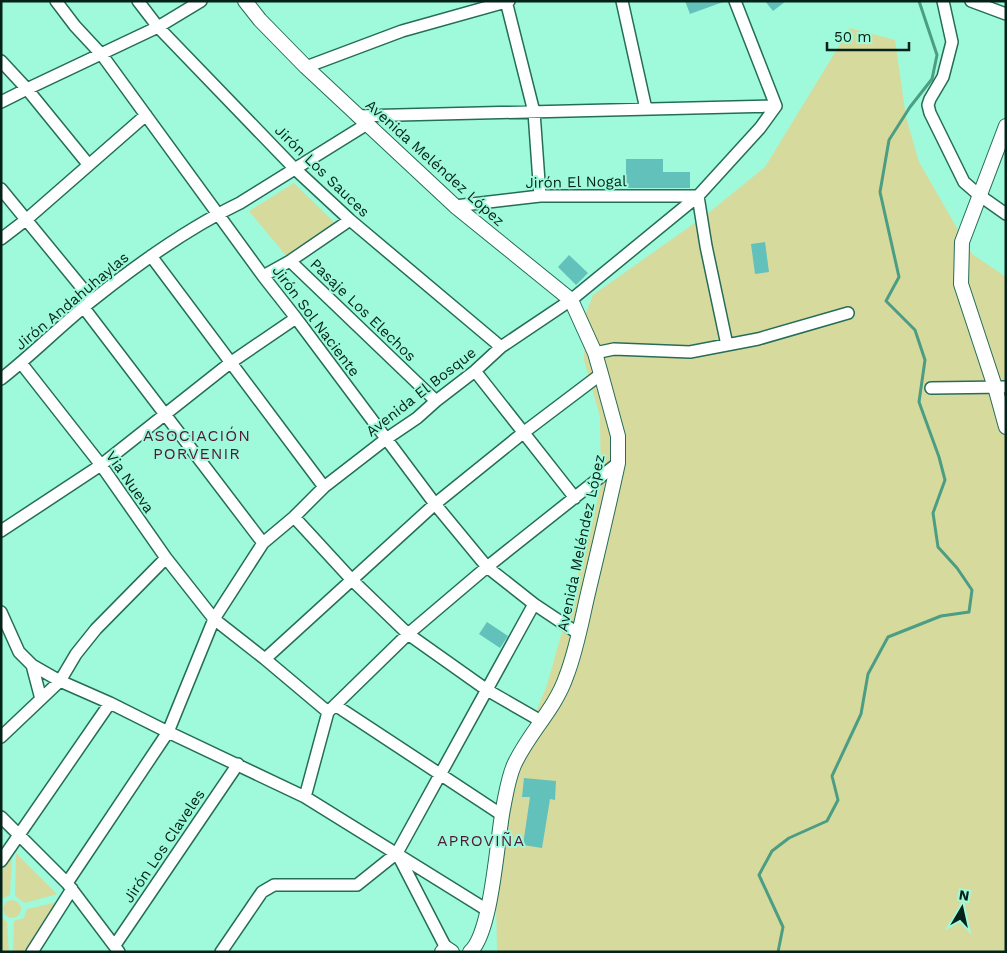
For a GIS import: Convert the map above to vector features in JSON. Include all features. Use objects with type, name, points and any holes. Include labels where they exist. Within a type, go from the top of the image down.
[{"type":"street","name":"Jirón Sol Naciente","points":[[56,1],[75,26],[102,55],[263,276],[435,504],[487,567],[534,604],[579,634]]},
{"type":"street","name":"Jirón Los Sauces","points":[[138,1],[158,27],[294,168],[350,220],[501,347]]},
{"type":"street","points":[[1,102],[158,27],[201,1]]},
{"type":"street","name":"Avenida Meléndez López","points":[[245,1],[260,20],[306,67],[455,206],[571,300],[595,353],[618,436],[618,463],[579,634],[566,678],[555,701],[515,763],[509,778],[496,868],[487,910],[480,937],[474,949],[470,952]]},
{"type":"street","points":[[622,1],[646,109]]},
{"type":"street","points":[[362,120],[534,112],[776,106],[735,1]]},
{"type":"street","points":[[943,1],[952,42],[943,77],[928,105],[935,126],[964,182],[1006,214]]},
{"type":"street","points":[[971,1],[1006,14]]},
{"type":"street","points":[[306,67],[402,31],[507,2],[534,112],[540,196]]},
{"type":"street","points":[[1,61],[27,88],[88,164]]},
{"type":"street","name":"Avenida El Bosque","points":[[32,952],[70,886],[168,732],[214,619],[263,543],[294,517],[324,487],[386,439],[418,418],[501,347],[571,300],[698,196],[760,128],[776,106]]},
{"type":"street","points":[[1,239],[146,115]]},
{"type":"street","name":"Jirón Andahuhaylas","points":[[1,379],[88,304],[151,256],[218,213],[240,202],[294,168],[362,120]]},
{"type":"street","points":[[1006,126],[962,242],[962,284],[1000,388],[1006,427]]},
{"type":"street","points":[[1,188],[88,304],[164,414],[263,543]]},
{"type":"street","name":"Jirón El Nogal","points":[[455,206],[540,196],[698,196]]},
{"type":"street","points":[[698,196],[706,246],[727,345]]},
{"type":"street","points":[[263,276],[290,261],[350,220]]},
{"type":"street","points":[[151,256],[324,487]]},
{"type":"street","name":"Pasaje Los Elechos","points":[[290,261],[436,401]]},
{"type":"street","points":[[595,353],[614,349],[690,352],[758,339],[848,313]]},
{"type":"street","points":[[1,531],[101,465],[230,363],[296,318]]},
{"type":"street","name":"Via Nueva","points":[[21,363],[101,465],[166,558],[214,619],[332,708],[502,816]]},
{"type":"street","points":[[475,371],[575,498]]},
{"type":"street","points":[[265,659],[435,504],[602,374]]},
{"type":"street","points":[[931,388],[1000,388]]},
{"type":"street","points":[[305,797],[332,708],[408,634],[487,567],[618,463]]},
{"type":"street","points":[[294,517],[352,580],[408,634],[487,690],[541,721]]},
{"type":"street","points":[[1,737],[60,681],[76,654],[96,629],[166,558]]},
{"type":"street","points":[[221,952],[262,892],[267,888],[274,885],[357,885],[397,853],[534,604]]},
{"type":"street","points":[[1,612],[19,652],[32,665],[60,681],[110,703],[305,797],[487,910]]},
{"type":"street","points":[[32,665],[41,699]]},
{"type":"street","points":[[1,862],[110,703]]},
{"type":"street","name":"Jirón Los Claveles","points":[[117,948],[238,764]]},
{"type":"street","points":[[1,817],[70,886],[117,948]]},
{"type":"street","points":[[397,853],[446,951]]},
{"type":"green space","points":[[850,28],[895,40],[906,117],[919,162],[972,254],[1006,277],[1006,952],[497,952],[496,897],[506,819],[520,752],[547,685],[591,528],[601,485],[600,417],[584,360],[586,313],[593,295],[706,215],[765,167]]},
{"type":"green space","points":[[294,183],[336,224],[288,258],[249,211]]},
{"type":"green space","points":[[16,853],[57,894],[25,903],[15,896]]},
{"type":"green space","points":[[12,856],[10,895],[1,899],[1,871]]},
{"type":"green space","points":[[8,900],[16,900],[21,905],[19,916],[8,918],[3,913],[3,905]]},
{"type":"green space","points":[[58,902],[25,952],[13,952],[14,921],[24,918],[27,909]]},
{"type":"green space","points":[[1,917],[7,922],[9,952],[1,952]]},
{"type":"building","points":[[685,1],[723,1],[723,2],[690,14]]},
{"type":"building","points":[[765,1],[786,1],[773,11]]},
{"type":"building","points":[[626,159],[663,159],[663,172],[690,172],[690,188],[626,188]]},
{"type":"building","points":[[765,242],[769,272],[755,274],[751,244]]},
{"type":"building","points":[[569,255],[588,273],[576,285],[558,267]]},
{"type":"building","points":[[487,622],[508,636],[500,648],[479,634]]},
{"type":"building","points":[[524,778],[556,781],[555,800],[550,799],[542,848],[523,845],[530,797],[522,797]]},
{"type":"waterway","points":[[778,952],[783,927],[759,875],[772,851],[789,838],[827,821],[838,800],[832,776],[861,714],[868,674],[888,637],[941,616],[969,612],[972,590],[957,568],[938,547],[933,513],[945,480],[939,457],[919,402],[925,360],[915,330],[886,301],[899,277],[880,192],[889,140],[910,107],[932,79],[937,55],[919,1]]},
{"type":"district","name":"ASOCIACIÓN PORVENIR","points":[[197,444]]},
{"type":"district","name":"APROVIÑA","points":[[481,840]]}]
